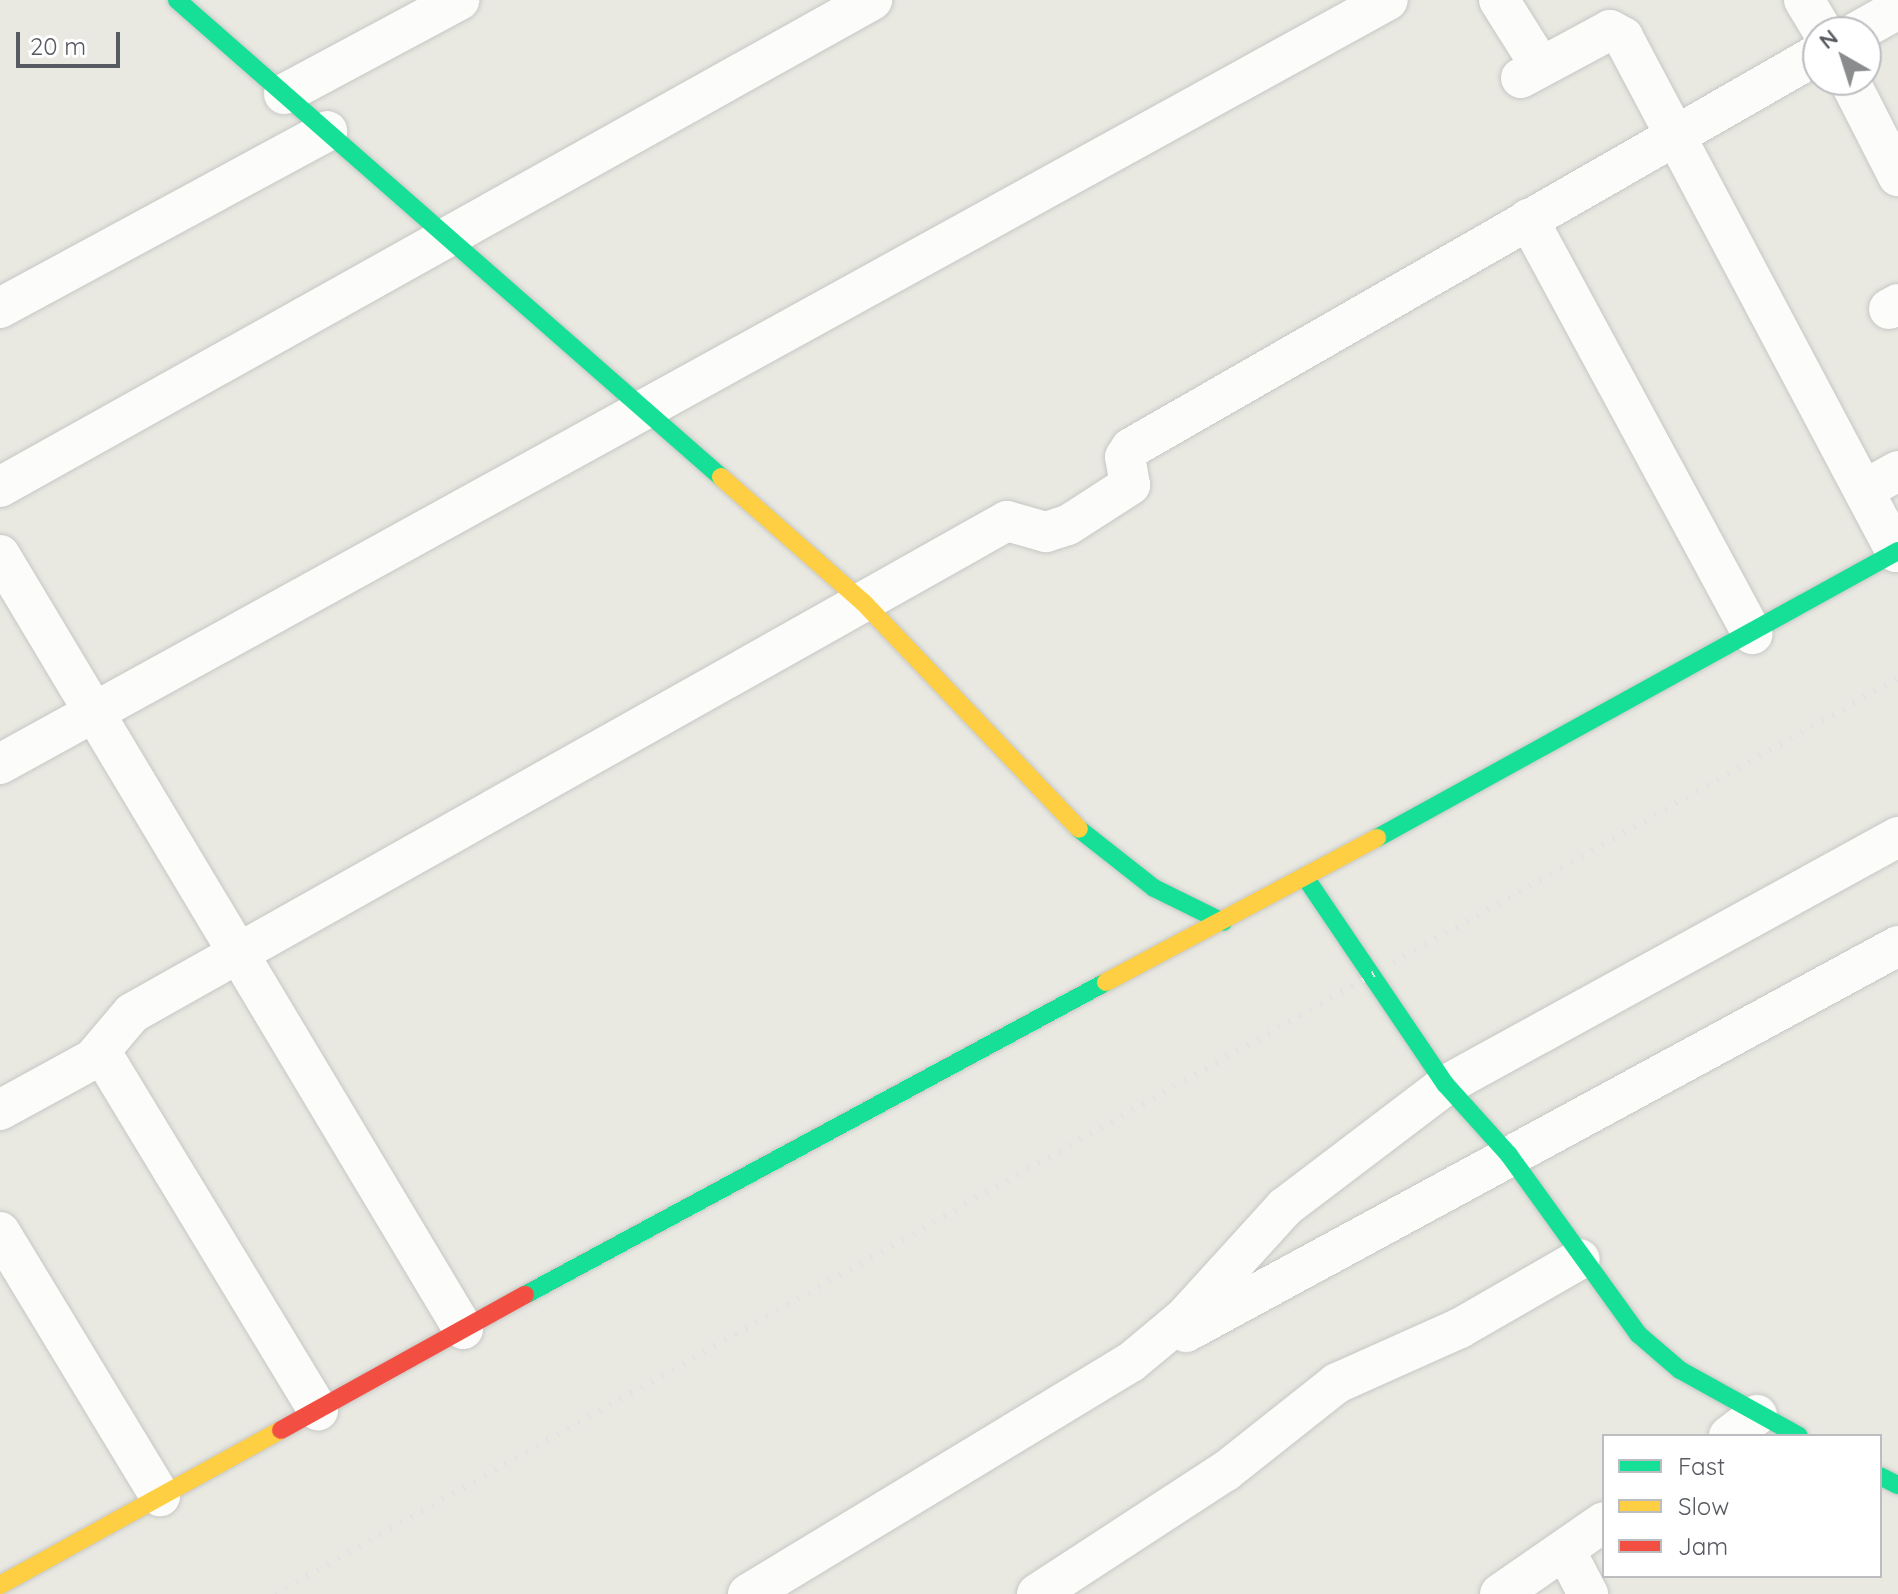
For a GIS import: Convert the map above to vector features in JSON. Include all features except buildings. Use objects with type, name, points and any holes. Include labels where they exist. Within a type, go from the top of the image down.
[{"type":"street","points":[[284,94],[459,0]]},
{"type":"street","points":[[0,487],[445,235],[872,0]]},
{"type":"street","points":[[0,764],[94,709],[648,413],[1388,0]]},
{"type":"street","points":[[0,1585],[897,1089],[1223,922],[1897,552],[1881,481],[1617,31],[1531,73],[1499,0]]},
{"type":"street","points":[[180,1],[863,602],[1055,810],[1154,888],[1223,922]]},
{"type":"street","points":[[0,1110],[101,1052],[119,1022],[1007,521],[1046,532],[1068,525],[1130,485],[1125,457],[1131,448],[1802,63]]},
{"type":"street","points":[[1858,96],[1895,164]]},
{"type":"street","points":[[0,308],[327,131]]},
{"type":"street","points":[[1528,219],[1752,634]]},
{"type":"street","points":[[0,555],[241,951],[463,1329]]},
{"type":"street","points":[[1130,1363],[1185,1317],[1285,1207],[1446,1085],[1898,837]]},
{"type":"street","points":[[1305,877],[1446,1085],[1509,1155],[1580,1259],[1638,1334],[1743,1426],[1788,1434]]},
{"type":"street","points":[[748,1594],[1130,1363],[1898,946]]},
{"type":"street","points":[[101,1052],[318,1410]]},
{"type":"street","points":[[0,1232],[160,1496]]},
{"type":"street","points":[[1037,1594],[1226,1471],[1337,1383],[1460,1328],[1580,1259]]},
{"type":"street","points":[[1500,1594],[1602,1523]]},
{"type":"street","points":[[1565,1550],[1588,1594]]},
{"type":"railway","points":[[275,1594],[1898,678]]},
{"type":"traffic: fast","points":[[177,0],[721,477]]},
{"type":"traffic: fast","points":[[1377,838],[1898,551]]},
{"type":"traffic: fast","points":[[1079,829],[1154,888],[1223,922]]},
{"type":"traffic: fast","points":[[1305,877],[1446,1085],[1509,1155],[1638,1334],[1680,1370],[1795,1434]]},
{"type":"traffic: fast","points":[[525,1295],[1106,982]]},
{"type":"traffic: fast","points":[[1882,1477],[1898,1485]]},
{"type":"traffic: slow","points":[[721,477],[863,602],[1079,829]]},
{"type":"traffic: slow","points":[[1106,982],[1377,838]]},
{"type":"traffic: slow","points":[[0,1585],[281,1430]]},
{"type":"traffic: jam","points":[[281,1430],[525,1295]]}]
